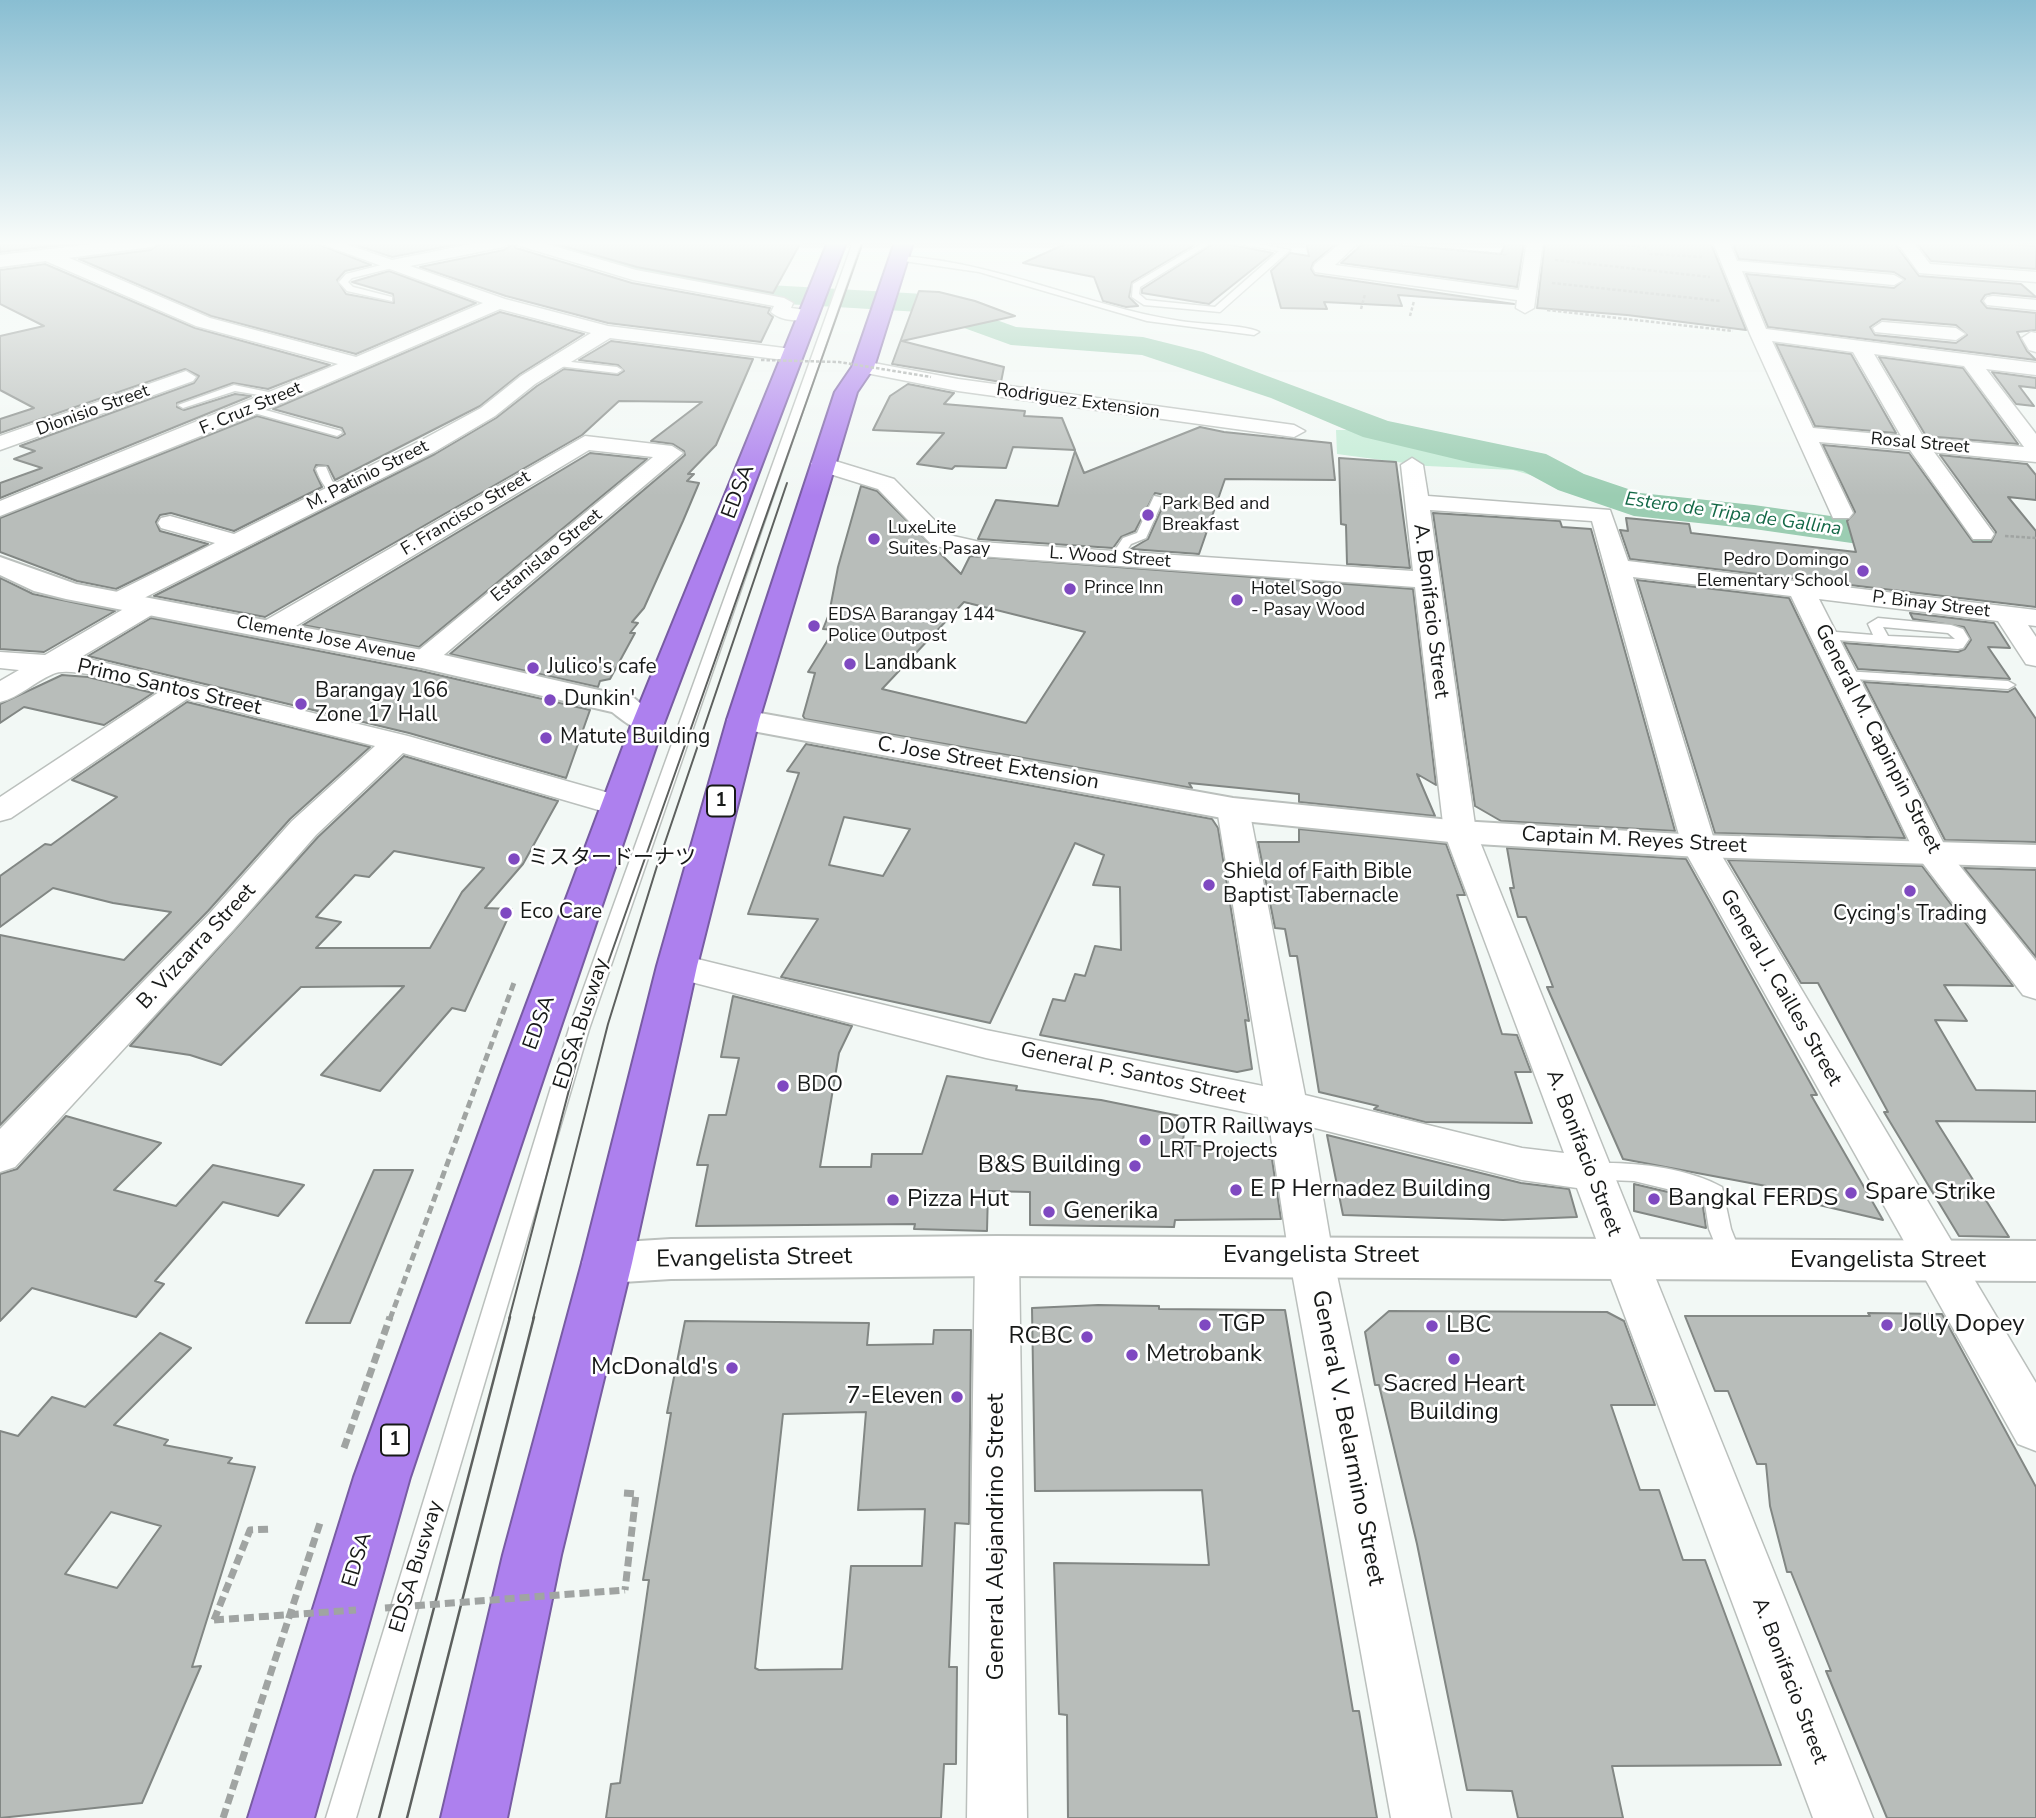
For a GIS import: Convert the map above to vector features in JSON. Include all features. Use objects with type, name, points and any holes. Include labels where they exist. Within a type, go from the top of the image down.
[{"type":"highway","name":"EDSA","points":[[281,1818],[382,1477],[648,723],[792,355],[808,327]]},
{"type":"highway","points":[[854,379],[842,364],[855,327]]},
{"type":"highway","name":"1","points":[[474,1818],[531,1555],[607,1263],[677,966],[743,720],[822,464],[877,327]]},
{"type":"street","points":[[224,327],[359,364]]},
{"type":"street","name":"F. Cruz Street","points":[[0,509],[283,396],[444,327]]},
{"type":"street","points":[[588,327],[607,332],[792,355]]},
{"type":"street","points":[[1756,327],[1841,513]]},
{"type":"street","points":[[1890,352],[1880,328],[1956,334]]},
{"type":"street","name":"M. Patinio Street","points":[[0,693],[49,663],[133,604],[237,542],[488,412],[553,363],[607,332]]},
{"type":"street","points":[[1759,334],[2036,369]]},
{"type":"street","points":[[2036,339],[2031,338],[2036,346]]},
{"type":"street","points":[[1861,348],[1916,443],[1982,534]]},
{"type":"street","points":[[1971,362],[2036,449]]},
{"type":"street","name":"Dionisio Street","points":[[0,443],[186,377]]},
{"type":"street","name":"Rodriguez Extension","points":[[854,379],[958,385],[1294,431]]},
{"type":"street","name":"Rosal Street","points":[[1804,434],[2036,455]]},
{"type":"street","name":"F. Francisco Street","points":[[271,629],[584,443],[671,453]]},
{"type":"street","name":"Estanislao Street","points":[[422,659],[671,453]]},
{"type":"street","name":"L. Wood Street","points":[[822,464],[886,484],[940,540],[980,549],[1425,580]]},
{"type":"street","name":"A. Bonifacio Street","points":[[1412,465],[1460,832],[1590,1173],[1843,1818]]},
{"type":"street","name":"General J. Cailles Street","points":[[1417,502],[1602,515],[1699,846],[1962,1262],[2036,1428]]},
{"type":"street","points":[[170,523],[237,542]]},
{"type":"street","name":"Clemente Jose Avenue","points":[[0,565],[44,585],[422,659],[624,705],[648,723]]},
{"type":"street","name":"P. Binay Street","points":[[1616,567],[2036,618]]},
{"type":"street","name":"General M. Capinpin Street","points":[[1800,588],[1932,853],[2036,986]]},
{"type":"street","points":[[2007,614],[2036,658]]},
{"type":"street","name":"Primo Santos Street","points":[[0,660],[90,666],[397,742],[619,806]]},
{"type":"street","points":[[0,811],[182,689]]},
{"type":"street","name":"C. Jose Street Extension","points":[[743,720],[1233,809]]},
{"type":"street","name":"B. Vizcarra Street","points":[[0,1156],[222,921],[304,828],[397,742]]},
{"type":"street","name":"Captain M. Reyes Street","points":[[1233,809],[1460,832],[1699,846],[2036,856]]},
{"type":"street","name":"General V. Belarmino Street","points":[[1233,809],[1287,1105],[1311,1256],[1422,1818]]},
{"type":"street","name":"General P. Santos Street","points":[[677,966],[986,1044],[1287,1105],[1522,1164],[1590,1173]]},
{"type":"street","name":"Evangelista Street","points":[[607,1263],[671,1258],[997,1256],[2036,1261]]},
{"type":"street","name":"General Alejandrino Street","points":[[997,1256],[997,1818]]},
{"type":"street","points":[[1962,1262],[2036,1282]]},
{"type":"lane","name":"EDSA Busway","points":[[341,1818],[579,1029],[811,327]]},
{"type":"lane","points":[[1185,327],[1254,332]]},
{"type":"lane","points":[[553,363],[617,370]]},
{"type":"lane","points":[[183,405],[234,388],[283,396]]},
{"type":"lane","points":[[251,409],[337,433]]},
{"type":"lane","points":[[322,469],[327,483],[338,491]]},
{"type":"lane","points":[[1115,559],[1127,541],[1142,535],[1158,498]]},
{"type":"lane","points":[[1824,635],[1883,640],[1958,645],[1962,639],[1958,632],[1951,629],[1878,622],[1875,624],[1883,640]]},
{"type":"lane","points":[[1844,676],[2008,685]]},
{"type":"lane","points":[[1590,1173],[1630,1170],[1705,1188],[1714,1194],[1720,1229],[1732,1259]]},
{"type":"path","points":[[1717,327],[1759,334]]},
{"type":"path","points":[[761,360],[839,362],[931,377]]},
{"type":"path","points":[[810,621],[816,621]]},
{"type":"path","points":[[385,1608],[625,1590],[636,1494],[624,1493]]},
{"type":"path","points":[[271,1529],[250,1530],[214,1620],[356,1610]]},
{"type":"green space","points":[[1336,430],[1352,430],[1520,465],[1541,478],[1513,470],[1427,466],[1337,454]]},
{"type":"building","points":[[40,327],[192,327],[330,365],[268,389],[233,383],[177,403],[177,407],[184,410],[235,394],[251,396],[0,498],[0,483],[42,468],[14,459],[35,451],[20,446],[194,383],[199,376],[185,369],[0,433],[0,419],[34,408],[0,390],[0,336]]},
{"type":"building","points":[[252,327],[420,327],[356,354]]},
{"type":"building","points":[[465,327],[557,327],[584,334],[520,374],[480,406],[335,480],[328,466],[316,465],[314,470],[322,487],[234,531],[171,513],[160,515],[156,522],[160,531],[208,544],[116,589],[77,581],[0,552],[0,518],[257,416],[338,438],[345,434],[342,428],[273,409]]},
{"type":"building","points":[[639,327],[768,327],[761,342]]},
{"type":"building","points":[[906,327],[966,327],[902,341],[1004,367],[1001,382],[892,364]]},
{"type":"building","points":[[1721,327],[1745,327],[1746,330]]},
{"type":"building","points":[[1768,327],[1870,327],[1875,335],[1956,343],[1967,335],[1958,327],[2036,327],[2036,330],[2017,332],[2027,351],[2036,360]]},
{"type":"building","points":[[611,341],[753,359],[716,445],[688,474],[694,474],[687,481],[699,483],[644,608],[632,622],[638,623],[630,633],[635,633],[610,679],[600,681],[598,687],[450,654],[685,455],[684,451],[673,444],[651,441],[702,402],[619,401],[582,435],[265,617],[154,596],[435,454],[496,418],[564,369],[618,375],[624,371],[618,365],[579,360]]},
{"type":"building","points":[[1776,344],[1851,354],[1896,433],[1815,426]]},
{"type":"building","points":[[1879,357],[1963,368],[2018,444],[1926,436]]},
{"type":"building","points":[[1992,372],[2036,378],[2036,388],[2019,386],[2034,406],[2016,404]]},
{"type":"building","points":[[908,384],[954,393],[944,404],[1025,411],[1024,416],[1062,418],[1075,450],[1013,447],[1006,468],[955,466],[952,469],[917,464],[944,433],[873,430],[890,396]]},
{"type":"building","points":[[1200,427],[1331,443],[1335,480],[1225,479],[1199,554],[1131,549],[1148,539],[1166,499],[1165,495],[1155,493],[1135,531],[1121,537],[1113,548],[978,539],[996,500],[1058,506],[1075,451],[1084,473]]},
{"type":"building","points":[[1823,445],[1909,453],[1973,542],[1991,542],[1996,532],[1940,455],[2027,464],[2036,475],[2036,500],[2008,497],[2036,531],[2036,607],[1630,559],[1620,530],[1628,531],[1626,518],[1689,524],[1691,533],[1856,552],[1847,521],[1855,512]]},
{"type":"building","points":[[590,453],[647,459],[419,647],[303,625]]},
{"type":"building","points":[[1339,458],[1396,462],[1410,568],[1347,564],[1346,525],[1341,524]]},
{"type":"building","points":[[861,486],[877,491],[961,574],[970,556],[1413,589],[1436,785],[1417,774],[1435,816],[1299,802],[1299,794],[1189,783],[1192,788],[805,719],[803,716],[815,673],[808,672],[834,630],[823,629],[829,614],[838,567]],"holes":[[[964,602],[1085,632],[1026,723],[882,689]]]},
{"type":"building","points":[[1433,513],[1560,521],[1562,527],[1591,529],[1675,831],[1501,821],[1475,806]]},
{"type":"building","points":[[0,578],[33,594],[115,611],[44,652],[0,649]]},
{"type":"building","points":[[1637,580],[1789,598],[1905,838],[1715,833]]},
{"type":"building","points":[[1910,613],[1994,623],[2010,648],[1988,647],[2010,679],[1858,669],[1844,643],[1958,652],[1965,649],[1971,640],[1964,627],[1913,619]]},
{"type":"building","points":[[151,618],[421,671],[590,710],[566,778],[409,733],[88,656]]},
{"type":"building","points":[[62,675],[88,677],[153,693],[104,725],[24,707],[0,723],[0,704]]},
{"type":"building","points":[[1864,682],[2008,692],[2015,688],[2036,719],[2036,842],[1945,840]]},
{"type":"building","points":[[187,702],[370,747],[290,819],[208,911],[0,1125],[0,935],[124,960],[171,912],[113,903],[53,888],[0,927],[0,876],[45,844],[51,845],[117,797],[72,780]]},
{"type":"building","points":[[806,744],[1212,819],[1218,828],[1249,1021],[1245,1020],[1252,1069],[1237,1072],[1040,1035],[1053,999],[1065,1001],[1075,974],[1085,976],[1095,946],[1121,950],[1120,887],[1093,885],[1104,855],[1075,843],[990,1023],[781,977],[818,919],[748,914],[799,773],[787,771]],"holes":[[[844,817],[910,829],[883,876],[829,865]]]},
{"type":"building","points":[[404,756],[558,801],[523,864],[485,908],[512,909],[465,1011],[452,1008],[380,1091],[321,1075],[404,986],[301,987],[221,1065],[190,1055],[130,1046],[318,837]],"holes":[[[394,851],[484,868],[462,892],[430,948],[316,948],[341,922],[316,917],[355,875],[369,877]]]},
{"type":"building","points":[[1299,829],[1446,844],[1465,895],[1457,895],[1502,1034],[1517,1035],[1531,1072],[1515,1072],[1532,1123],[1425,1122],[1374,1109],[1378,1106],[1319,1092],[1297,956],[1290,956],[1285,929],[1275,928],[1258,842],[1299,842]]},
{"type":"building","points":[[1507,848],[1686,859],[1817,1095],[1811,1095],[1883,1220],[1772,1194],[1766,1186],[1623,1159],[1547,987],[1553,987],[1526,917],[1518,917],[1510,888],[1514,888]]},
{"type":"building","points":[[1728,860],[1922,866],[2013,986],[1944,985],[1967,1021],[1935,1020],[1976,1090],[2036,1091],[2036,1122],[1936,1121],[2009,1237],[1959,1236],[1884,1112],[1888,1112],[1818,983],[1801,983]]},
{"type":"building","points":[[1964,868],[2036,870],[2036,957]]},
{"type":"building","points":[[733,996],[852,1026],[839,1053],[820,1167],[871,1167],[872,1154],[922,1154],[947,1076],[1017,1086],[1016,1090],[1101,1100],[1185,1117],[1183,1143],[1272,1159],[1281,1219],[1175,1220],[1174,1227],[1030,1225],[1030,1192],[988,1191],[987,1231],[914,1229],[915,1224],[696,1226],[708,1165],[697,1165],[709,1115],[726,1115],[739,1058],[721,1057]]},
{"type":"building","points":[[66,1116],[161,1143],[114,1190],[176,1206],[213,1165],[304,1185],[278,1216],[223,1202],[155,1281],[164,1284],[136,1317],[32,1288],[0,1321],[0,1174],[17,1169]]},
{"type":"building","points":[[1327,1135],[1521,1183],[1569,1189],[1577,1217],[1503,1220],[1343,1215]]},
{"type":"building","points":[[374,1170],[413,1170],[350,1323],[306,1323]]},
{"type":"building","points":[[1634,1184],[1702,1200],[1706,1228],[1634,1211]]},
{"type":"building","points":[[1159,1306],[1159,1309],[1285,1310],[1353,1711],[1359,1711],[1377,1818],[1068,1818],[1067,1715],[1059,1714],[1054,1563],[1209,1565],[1202,1490],[1035,1491],[1032,1308]]},
{"type":"building","points":[[1389,1311],[1607,1312],[1624,1321],[1655,1405],[1611,1405],[1640,1490],[1659,1490],[1683,1560],[1705,1560],[1781,1765],[1612,1766],[1623,1818],[1518,1818],[1512,1791],[1467,1790],[1417,1544],[1379,1385],[1375,1385],[1365,1332]]},
{"type":"building","points":[[1868,1313],[1942,1314],[2036,1487],[2036,1818],[1887,1818],[1826,1671],[1831,1671],[1791,1572],[1787,1572],[1770,1506],[1766,1464],[1757,1464],[1728,1391],[1715,1391],[1685,1316],[1870,1316]]},
{"type":"building","points":[[685,1321],[869,1323],[867,1345],[933,1344],[934,1330],[971,1330],[969,1524],[955,1523],[949,1667],[957,1667],[956,1764],[944,1764],[941,1818],[606,1818],[611,1784],[620,1783],[649,1580],[643,1580],[671,1413],[667,1413]],"holes":[[[866,1412],[858,1510],[925,1509],[922,1566],[851,1566],[842,1669],[755,1668],[783,1414]]]},
{"type":"building","points":[[160,1333],[191,1348],[114,1425],[168,1440],[164,1445],[232,1458],[228,1463],[255,1467],[192,1667],[201,1666],[142,1803],[0,1818],[0,1431],[18,1436],[52,1397],[85,1407]],"holes":[[[111,1512],[161,1526],[117,1588],[65,1574]]]},
{"type":"waterway","name":"Estero de Tripa de Gallina","points":[[987,327],[1011,336],[1143,346],[1192,359],[1283,391],[1376,429],[1472,452],[1533,462],[1571,482],[1634,504],[1754,517],[1942,544],[2036,549]]},
{"type":"tram line","points":[[509,1319],[586,1025],[833,327]]},
{"type":"tram line","points":[[533,1319],[608,1024],[657,866],[787,483]]},
{"type":"tram line","points":[[379,1818],[510,1317]]},
{"type":"tram line","points":[[407,1818],[534,1317]]},
{"type":"place","name":"Park Bed and Breakfast","points":[[1148,515]]},
{"type":"place","name":"LuxeLite Suites Pasay","points":[[874,539]]},
{"type":"place","name":"Pedro Domingo Elementary School","points":[[1863,571]]},
{"type":"place","name":"Prince Inn","points":[[1070,589]]},
{"type":"place","name":"Hotel Sogo - Pasay Wood","points":[[1237,600]]},
{"type":"place","name":"EDSA Barangay 144 Police Outpost","points":[[814,626]]},
{"type":"place","name":"Landbank","points":[[850,664]]},
{"type":"place","name":"Julico's cafe","points":[[533,668]]},
{"type":"place","name":"Dunkin'","points":[[550,700]]},
{"type":"place","name":"Barangay 166 Zone 17 Hall","points":[[301,704]]},
{"type":"place","name":"Matute Building","points":[[546,738]]},
{"type":"place","name":"ミスタードーナツ","points":[[514,859]]},
{"type":"place","name":"Shield of Faith Bible Baptist Tabernacle","points":[[1209,885]]},
{"type":"place","name":"Cycing's Trading","points":[[1910,891]]},
{"type":"place","name":"Eco Care","points":[[506,913]]},
{"type":"place","name":"BDO","points":[[783,1086]]},
{"type":"place","name":"DOTR Raillways LRT Projects","points":[[1145,1140]]},
{"type":"place","name":"B&S Building","points":[[1135,1166]]},
{"type":"place","name":"E P Hernadez Building","points":[[1236,1190]]},
{"type":"place","name":"Spare Strike","points":[[1851,1193]]},
{"type":"place","name":"Bangkal FERDS","points":[[1654,1199]]},
{"type":"place","name":"Pizza Hut","points":[[893,1200]]},
{"type":"place","name":"Generika","points":[[1049,1212]]},
{"type":"place","name":"TGP","points":[[1205,1325]]},
{"type":"place","name":"Jolly Dopey","points":[[1887,1325]]},
{"type":"place","name":"LBC","points":[[1432,1326]]},
{"type":"place","name":"RCBC","points":[[1087,1337]]},
{"type":"place","name":"Metrobank","points":[[1132,1355]]},
{"type":"place","name":"Sacred Heart Building","points":[[1454,1359]]},
{"type":"place","name":"McDonald's","points":[[732,1368]]},
{"type":"place","name":"7-Eleven","points":[[957,1397]]}]
